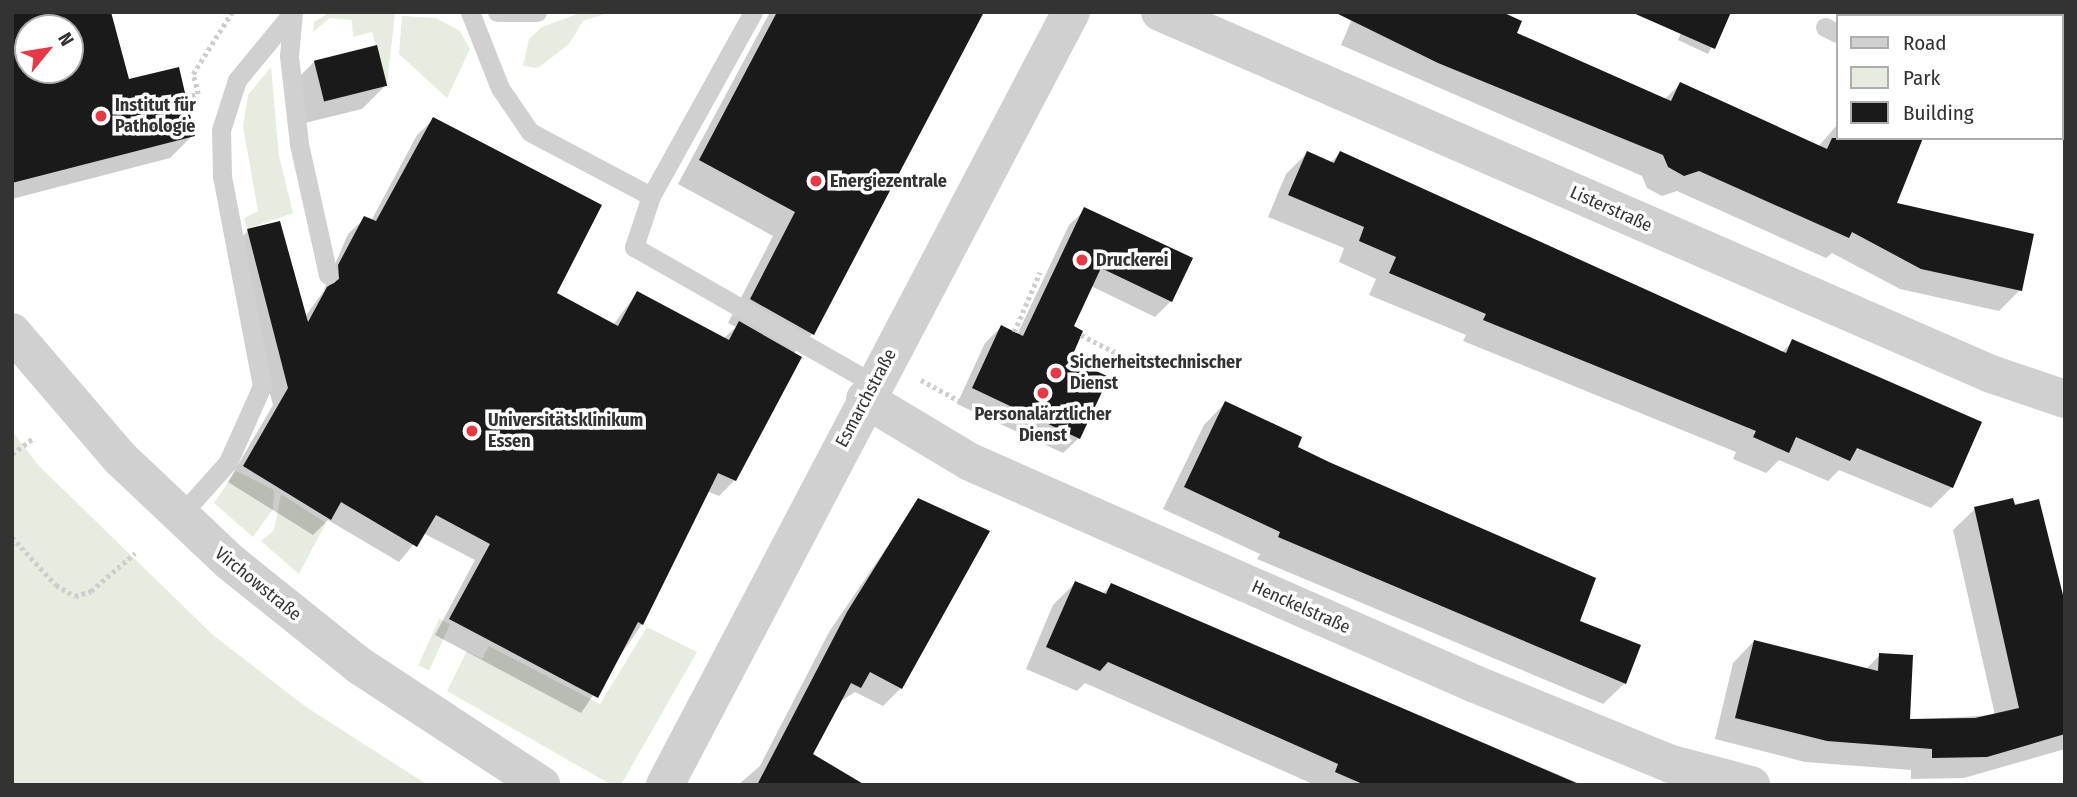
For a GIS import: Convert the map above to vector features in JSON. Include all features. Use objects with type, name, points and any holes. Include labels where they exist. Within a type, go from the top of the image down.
[{"type":"street","name":"Esmarchstraße","points":[[665,785],[1071,12]]},
{"type":"street","name":"Listerstraße","points":[[1160,12],[1991,374],[2065,399]]},
{"type":"street","name":"Virchowstraße","points":[[13,335],[179,517],[360,666],[541,785]]},
{"type":"street","name":"Henckelstraße","points":[[870,392],[970,462],[1475,684],[1658,760],[1751,785]]},
{"type":"lane","points":[[293,12],[289,56],[299,144],[328,275]]},
{"type":"lane","points":[[179,517],[228,461],[262,386],[222,176],[221,130],[237,80],[293,12]]},
{"type":"lane","points":[[470,12],[500,88],[530,132],[651,196]]},
{"type":"lane","points":[[497,12],[537,12]]},
{"type":"lane","points":[[753,12],[651,196],[634,247],[870,392]]},
{"type":"path","points":[[185,97],[198,94],[193,74],[232,12]]},
{"type":"path","points":[[1014,332],[1041,272]]},
{"type":"path","points":[[1081,335],[1132,361]]},
{"type":"path","points":[[915,376],[978,411],[986,394]]},
{"type":"path","points":[[12,454],[32,439]]},
{"type":"path","points":[[12,537],[56,585],[75,596],[91,592],[135,553]]},
{"type":"green space","points":[[331,12],[395,14],[387,84],[372,32],[353,37],[352,20],[330,18],[313,32],[314,22]]},
{"type":"green space","points":[[583,12],[610,12],[583,21],[569,44],[538,68],[523,66],[529,39],[542,27]]},
{"type":"green space","points":[[402,16],[436,18],[460,31],[470,49],[447,98],[399,54]]},
{"type":"green space","points":[[271,67],[279,156],[293,213],[247,229],[244,218],[258,211],[243,126],[248,95]]},
{"type":"green space","points":[[12,431],[40,467],[213,635],[306,707],[428,785],[12,785]]},
{"type":"green space","points":[[236,471],[274,490],[273,509],[253,537],[214,503]]},
{"type":"green space","points":[[281,494],[326,523],[299,574],[261,541],[274,530]]},
{"type":"green space","points":[[439,619],[450,624],[429,670],[418,666]]},
{"type":"green space","points":[[647,627],[697,652],[622,783],[610,784],[447,691],[467,651],[482,659],[489,646],[600,704]]},
{"type":"building","name":"Institut für Pathologie","points":[[12,12],[111,12],[129,79],[179,67],[195,136],[12,183]]},
{"type":"building","name":"Energiezentrale","points":[[777,12],[984,12],[814,335],[750,299],[795,212],[699,160]]},
{"type":"building","points":[[1334,12],[1502,12],[1522,21],[1517,33],[1671,101],[1680,82],[1827,149],[1832,138],[1922,140],[1897,203],[2034,234],[2022,291],[1921,269],[1852,232],[1849,238],[1699,171],[1684,176],[1668,167],[1663,155],[1438,63]]},
{"type":"building","points":[[1631,12],[1731,12],[1715,49]]},
{"type":"building","points":[[377,45],[387,86],[324,101],[314,61]]},
{"type":"building","points":[[433,117],[602,205],[557,293],[618,326],[637,291],[729,340],[739,321],[802,357],[736,481],[718,473],[643,625],[638,622],[598,698],[449,619],[490,544],[436,515],[417,547],[341,502],[331,520],[243,466],[288,388],[247,229],[280,221],[308,322],[327,287],[339,279],[338,265],[364,216],[376,221]]},
{"type":"building","points":[[1307,151],[1334,163],[1340,151],[1786,353],[1792,339],[1982,422],[1953,488],[1857,448],[1850,461],[1796,437],[1789,453],[1753,437],[1756,431],[1483,320],[1486,314],[1389,273],[1396,257],[1359,241],[1364,227],[1288,195]]},
{"type":"building","points":[[1084,207],[1193,258],[1172,302],[1101,268],[1074,326],[1083,331],[1071,359],[1109,377],[1080,439],[972,388],[1001,325],[1023,336]]},
{"type":"building","points":[[1225,401],[1302,437],[1298,447],[1329,462],[1596,578],[1580,621],[1641,645],[1626,684],[1278,537],[1280,532],[1184,487]]},
{"type":"building","points":[[918,498],[990,531],[902,689],[870,672],[861,688],[851,683],[813,754],[865,785],[757,785],[847,612]]},
{"type":"building","points":[[2013,498],[2015,505],[2039,499],[2065,603],[2065,734],[1987,757],[1932,758],[1932,749],[1827,741],[1735,718],[1754,640],[1878,671],[1879,653],[1913,655],[1910,719],[1975,718],[2019,708],[1974,507]]},
{"type":"building","points":[[1075,581],[1106,594],[1111,583],[1581,785],[1365,785],[1335,772],[1338,764],[1108,662],[1100,671],[1046,647]]},
{"type":"place","name":"Institut für Pathologie","points":[[101,116]]},
{"type":"place","name":"Energiezentrale","points":[[816,181]]},
{"type":"place","name":"Druckerei","points":[[1082,260]]},
{"type":"place","name":"Sicherheitstechnischer Dienst","points":[[1056,373]]},
{"type":"place","name":"Personalärztlicher Dienst","points":[[1043,393]]},
{"type":"place","name":"Universitätsklinikum Essen","points":[[472,431]]}]
